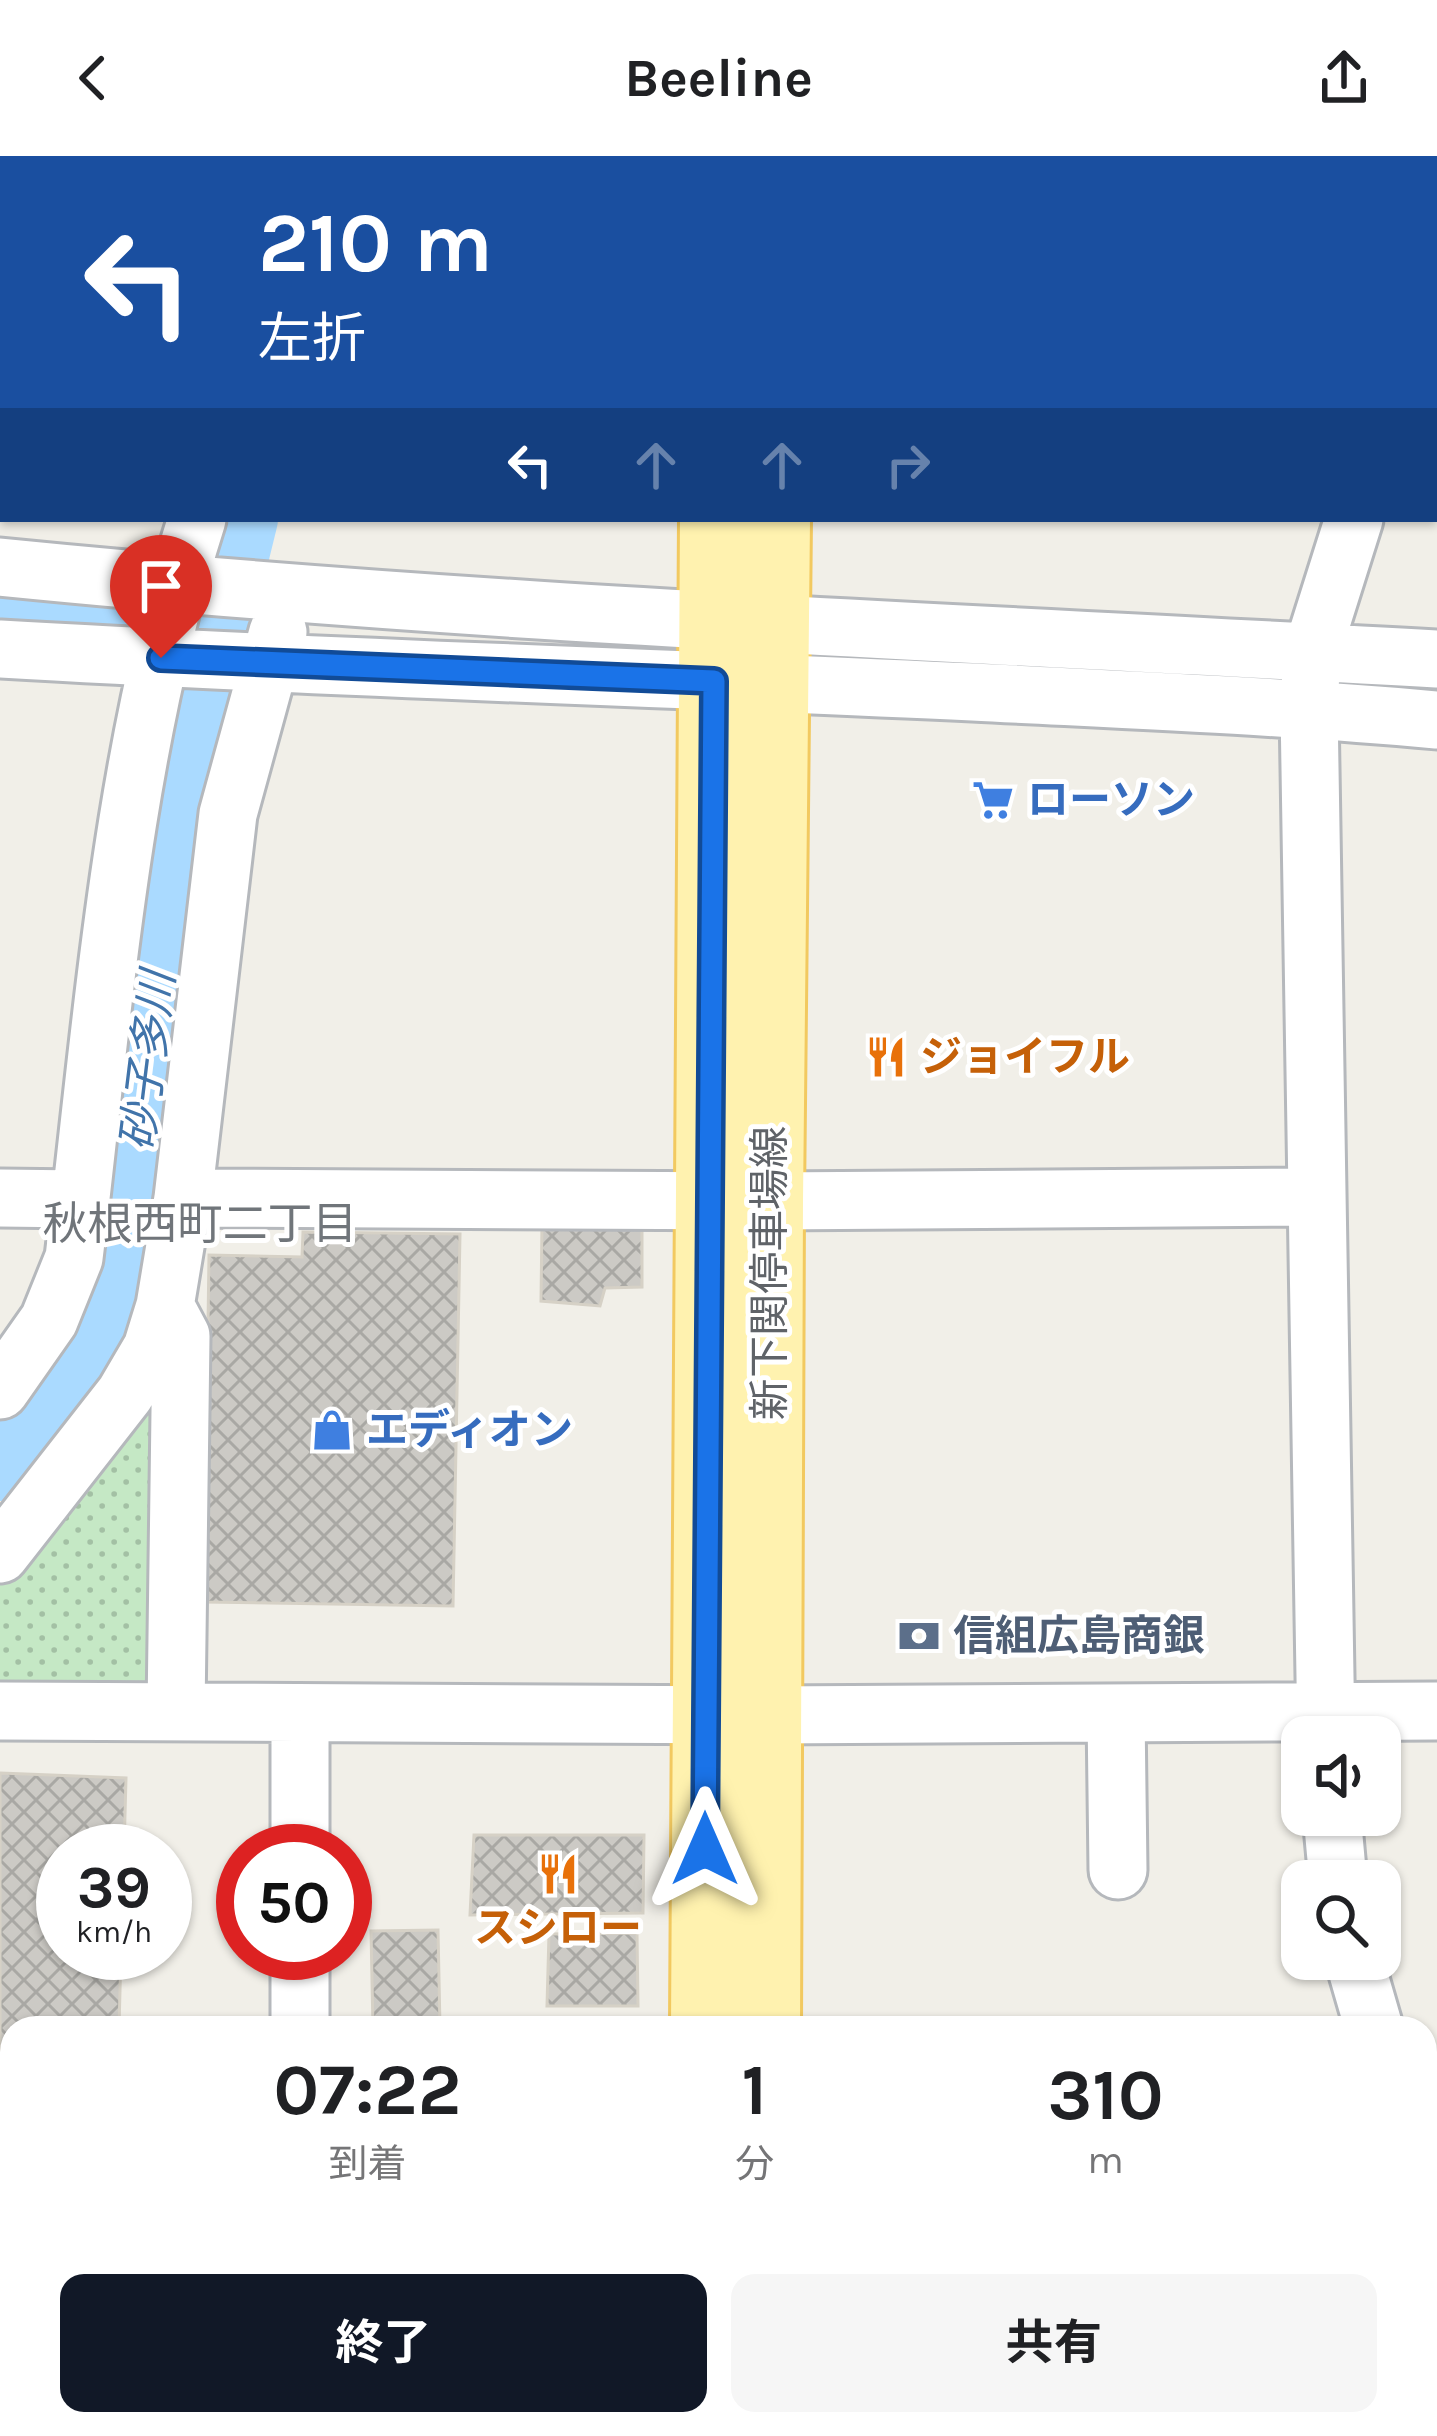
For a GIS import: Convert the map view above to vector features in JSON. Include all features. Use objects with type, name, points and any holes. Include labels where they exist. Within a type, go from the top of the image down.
[{"type":"main road","name":"新下関停車場線","points":[[714,522],[745,653]]},
{"type":"main road","name":"新下関停車場線","points":[[766,2016],[737,1715],[739,1200],[745,653],[777,522]]},
{"type":"main road","name":"新下関停車場線","points":[[705,2016],[737,1715]]},
{"type":"street","points":[[0,1390],[49,1320],[74,1258],[124,844],[195,522]]},
{"type":"street","points":[[1325,1716],[1309,708],[1312,652],[1353,522]]},
{"type":"street","points":[[0,567],[174,621],[263,664],[745,653],[1312,652],[1437,659]]},
{"type":"street","points":[[0,1554],[125,1394],[152,1348],[165,1306],[183,1198],[228,814],[281,592]]},
{"type":"street","points":[[0,649],[174,621],[281,592],[745,653],[1437,720]]},
{"type":"street","points":[[183,1198],[1315,1197]]},
{"type":"street","points":[[0,1198],[81,1199]]},
{"type":"street","points":[[165,1306],[181,1336],[176,1712]]},
{"type":"street","points":[[0,1711],[1116,1713],[1281,1722]]},
{"type":"street","points":[[1394,1716],[1437,1711]]},
{"type":"street","points":[[299,1713],[300,1824]]},
{"type":"street","points":[[1116,1713],[1118,1870]]},
{"type":"street","points":[[300,1980],[300,2016]]},
{"type":"street","points":[[1359,1980],[1369,2016]]},
{"type":"green space","points":[[161,1358],[162,1690],[0,1683],[0,1572]]},
{"type":"building","points":[[542,1223],[642,1228],[642,1287],[605,1288],[600,1306],[541,1301]]},
{"type":"building","name":"エディオン","points":[[303,1232],[460,1234],[453,1606],[204,1602],[209,1255],[302,1257]]},
{"type":"building","points":[[0,1773],[126,1778],[125,1824],[36,1824],[36,1980],[120,1980],[119,2016],[0,2016]]},
{"type":"building","name":"スシロー","points":[[474,1835],[644,1835],[643,1913],[470,1915]]},
{"type":"building","points":[[438,1930],[440,2016],[373,2016],[372,1931]]},
{"type":"building","points":[[637,1933],[638,2006],[547,2006],[549,1934]]},
{"type":"waterway","name":"砂子多川","points":[[0,1468],[62,1391],[103,1314],[131,1208],[157,943],[179,788],[244,522]]},
{"type":"waterway","points":[[0,601],[217,623]]},
{"type":"place","name":"ローソン","points":[[993,800]]},
{"type":"place","name":"ジョイフル","points":[[886,1057]]},
{"type":"place","name":"エディオン","points":[[332,1430]]},
{"type":"place","name":"信組広島商銀","points":[[919,1636]]},
{"type":"place","name":"スシロー","points":[[558,1874]]},
{"type":"district","name":"秋根西町二丁目","points":[[200,1224]]},
{"type":"route","points":[[161,658],[714,681],[705,1849]]}]
